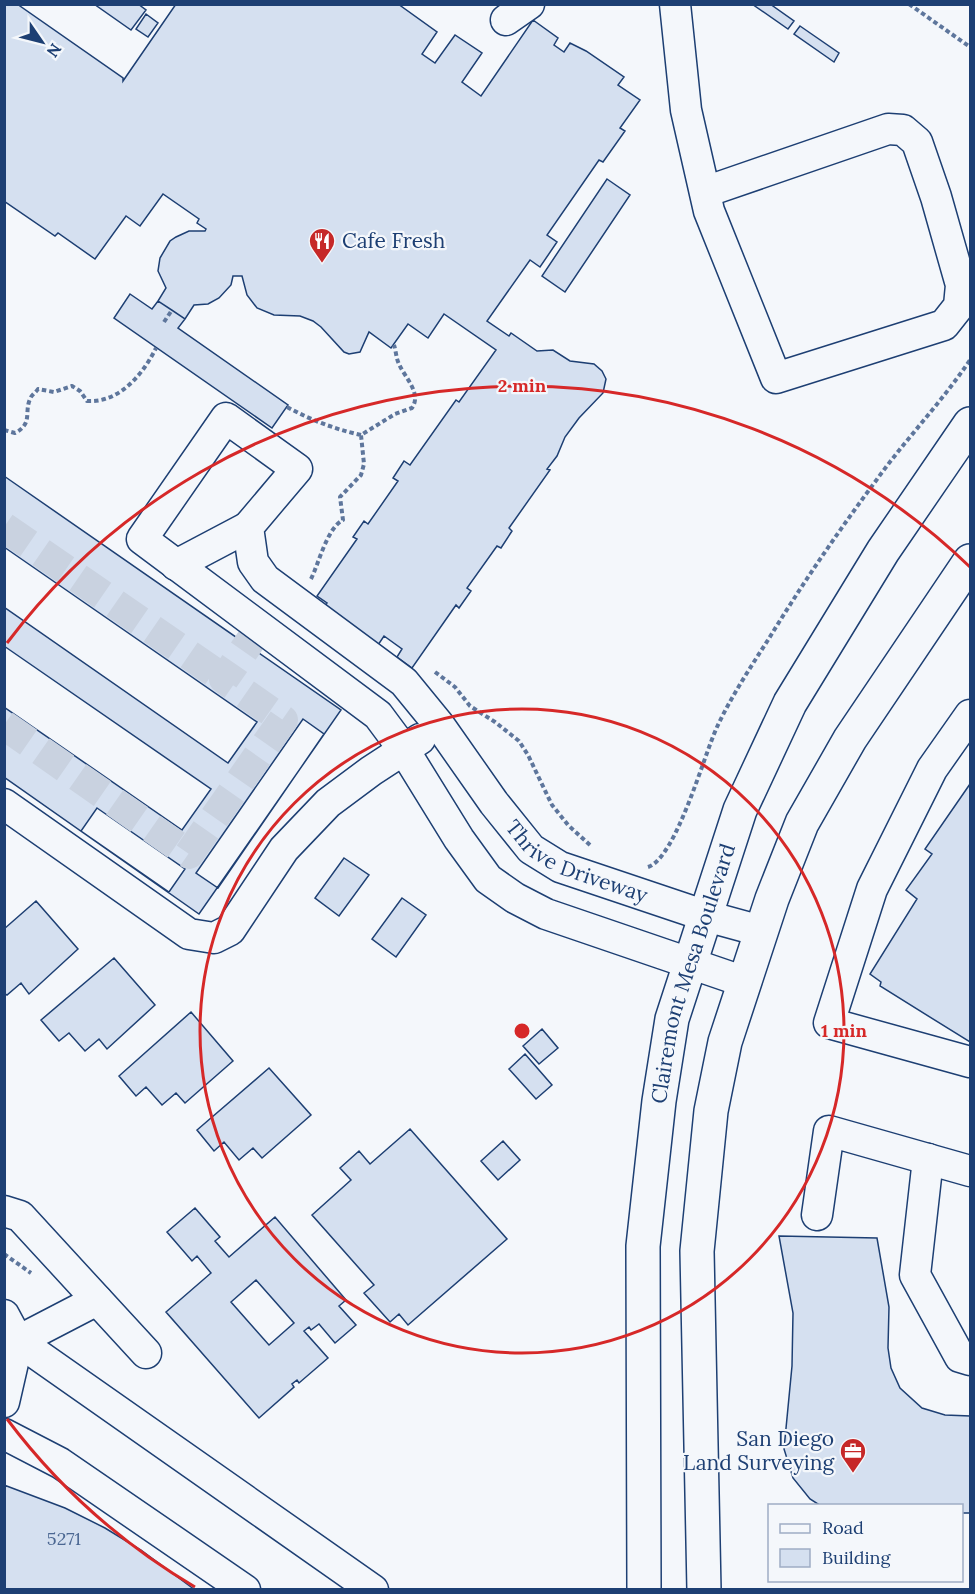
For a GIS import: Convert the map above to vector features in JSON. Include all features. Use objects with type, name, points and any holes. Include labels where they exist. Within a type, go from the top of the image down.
[{"type":"main road","name":"Clairemont Mesa Boulevard","points":[[644,1590],[642,1246],[659,1101],[672,1019],[740,810],[790,704],[884,551],[970,424]]},
{"type":"main road","points":[[704,1590],[697,1251],[711,1111],[725,1042],[772,899],[802,823],[850,739],[970,561]]},
{"type":"street","points":[[675,4],[686,110],[709,211],[776,378],[944,325],[959,306],[961,285],[936,197],[917,142],[903,130],[888,129],[705,192]]},
{"type":"street","points":[[176,565],[248,527],[297,469],[226,418],[141,539],[176,565],[260,627],[378,715],[404,750],[459,839],[488,879],[515,898],[546,914],[744,981]]},
{"type":"street","name":"Thrive Driveway","points":[[248,527],[253,562],[265,579],[404,682],[440,726],[494,803],[531,849],[560,867],[706,916],[761,931]]},
{"type":"street","points":[[260,627],[283,593]]},
{"type":"street","points":[[970,715],[932,769],[872,890],[829,1023],[970,1062]]},
{"type":"street","points":[[4,804],[189,934],[214,938],[230,930],[284,849],[328,803],[370,771],[440,726]]},
{"type":"street","points":[[817,1215],[829,1131],[970,1171]]},
{"type":"street","points":[[928,1159],[915,1275],[960,1357],[970,1360]]},
{"type":"street","points":[[4,1211],[20,1216],[146,1353]]},
{"type":"street","points":[[4,1402],[18,1341],[97,1300]]},
{"type":"street","points":[[4,1315],[18,1341],[373,1590]]},
{"type":"street","points":[[4,1434],[60,1463],[245,1590]]},
{"type":"path","points":[[909,4],[970,47]]},
{"type":"path","points":[[164,322],[172,310]]},
{"type":"path","points":[[287,407],[329,427],[361,435],[395,414],[412,408],[416,402],[416,395],[399,363],[394,345]]},
{"type":"path","points":[[4,430],[15,433],[23,429],[27,422],[30,398],[38,389],[54,392],[72,386],[80,391],[87,401],[112,396],[129,386],[146,368],[156,348]]},
{"type":"path","points":[[644,867],[652,866],[663,855],[676,832],[717,727],[788,608],[875,481],[946,395],[970,360]]},
{"type":"path","points":[[312,584],[311,579],[331,531],[343,520],[340,497],[361,475],[364,464],[361,435]]},
{"type":"path","points":[[428,666],[455,687],[470,706],[519,741],[552,806],[568,825],[595,848]]},
{"type":"building","points":[[4,4],[17,4],[123,78],[123,81],[176,4],[398,4],[437,32],[422,54],[435,63],[455,35],[482,53],[462,82],[481,96],[533,20],[558,38],[554,45],[564,52],[570,43],[624,77],[618,85],[640,100],[620,128],[625,131],[603,162],[599,160],[547,235],[557,242],[540,267],[530,260],[487,321],[509,336],[511,333],[537,351],[553,350],[570,361],[594,364],[602,371],[606,379],[603,393],[579,418],[565,437],[557,456],[547,469],[550,470],[509,528],[512,531],[501,548],[497,546],[467,588],[471,591],[459,608],[456,605],[412,668],[397,657],[402,649],[384,636],[378,645],[321,612],[327,603],[317,596],[357,539],[353,537],[364,521],[368,524],[398,481],[393,478],[404,461],[410,465],[456,400],[459,402],[496,350],[444,314],[428,338],[408,324],[391,348],[369,332],[360,352],[349,354],[344,352],[313,321],[300,316],[274,315],[257,308],[247,295],[242,276],[233,276],[231,285],[219,298],[208,304],[194,305],[185,319],[158,301],[166,288],[158,271],[160,258],[170,241],[176,237],[189,231],[205,231],[206,229],[197,223],[199,219],[163,194],[140,226],[126,216],[95,259],[58,233],[55,236],[4,201]]},
{"type":"building","points":[[94,4],[138,4],[146,10],[131,30]]},
{"type":"building","points":[[752,4],[770,4],[794,21],[788,29]]},
{"type":"building","points":[[146,14],[158,23],[148,37],[136,29]]},
{"type":"building","points":[[800,26],[839,53],[834,62],[794,34]]},
{"type":"building","points":[[607,179],[630,195],[565,292],[542,276]]},
{"type":"building","points":[[130,294],[152,309],[158,301],[185,319],[178,328],[288,405],[272,428],[114,318]]},
{"type":"building","points":[[4,476],[341,710],[199,914],[4,777]]},
{"type":"building","points":[[4,547],[257,722],[228,763],[4,607]]},
{"type":"building","points":[[4,646],[211,789],[182,830],[4,707]]},
{"type":"building","points":[[303,719],[324,734],[218,888],[196,873]]},
{"type":"building","points":[[970,784],[970,1042],[880,986],[881,982],[870,974],[917,899],[906,890],[932,854],[925,849]]},
{"type":"building","points":[[97,808],[185,869],[169,892],[81,831]]},
{"type":"building","points":[[344,858],[369,875],[339,916],[315,898]]},
{"type":"building","points":[[402,898],[426,915],[396,957],[372,939]]},
{"type":"building","points":[[36,901],[78,949],[29,994],[21,983],[7,995],[4,993],[4,929]]},
{"type":"building","points":[[114,958],[155,1005],[107,1049],[99,1039],[85,1051],[69,1033],[59,1041],[41,1020]]},
{"type":"building","points":[[191,1012],[233,1061],[185,1103],[176,1093],[162,1105],[146,1087],[136,1096],[119,1076]]},
{"type":"building","points":[[542,1029],[558,1048],[539,1064],[523,1046]]},
{"type":"building","points":[[525,1054],[552,1085],[536,1099],[509,1069]]},
{"type":"building","points":[[269,1068],[311,1115],[262,1158],[253,1148],[239,1160],[224,1142],[214,1151],[197,1130]]},
{"type":"building","points":[[410,1129],[507,1239],[408,1325],[399,1314],[390,1322],[364,1293],[374,1285],[312,1215],[351,1180],[340,1168],[359,1151],[370,1164]]},
{"type":"building","points":[[503,1141],[520,1160],[498,1180],[481,1161]]},
{"type":"building","points":[[195,1208],[220,1237],[215,1241],[229,1257],[275,1217],[346,1300],[339,1306],[356,1325],[335,1343],[319,1324],[311,1330],[309,1327],[304,1331],[328,1358],[299,1383],[297,1380],[292,1384],[294,1387],[259,1418],[166,1312],[211,1273],[197,1256],[192,1261],[167,1232]],"holes":[[[256,1280],[294,1323],[269,1345],[231,1302]]]},
{"type":"building","points":[[779,1236],[877,1238],[889,1307],[888,1348],[891,1368],[900,1388],[922,1408],[945,1415],[970,1416],[970,1513],[963,1513],[963,1504],[818,1504],[810,1499],[793,1478],[784,1449],[792,1366],[793,1313]]},
{"type":"building","points":[[4,1485],[65,1508],[105,1528],[141,1550],[195,1590],[4,1590]]},
{"type":"tunnel","points":[[4,527],[224,679]]},
{"type":"tunnel","points":[[4,725],[189,854],[283,720],[224,679],[260,627]]},
{"type":"place","name":"Cafe Fresh","points":[[322,264]]},
{"type":"place","name":"San Diego Land Surveying","points":[[853,1474]]}]
